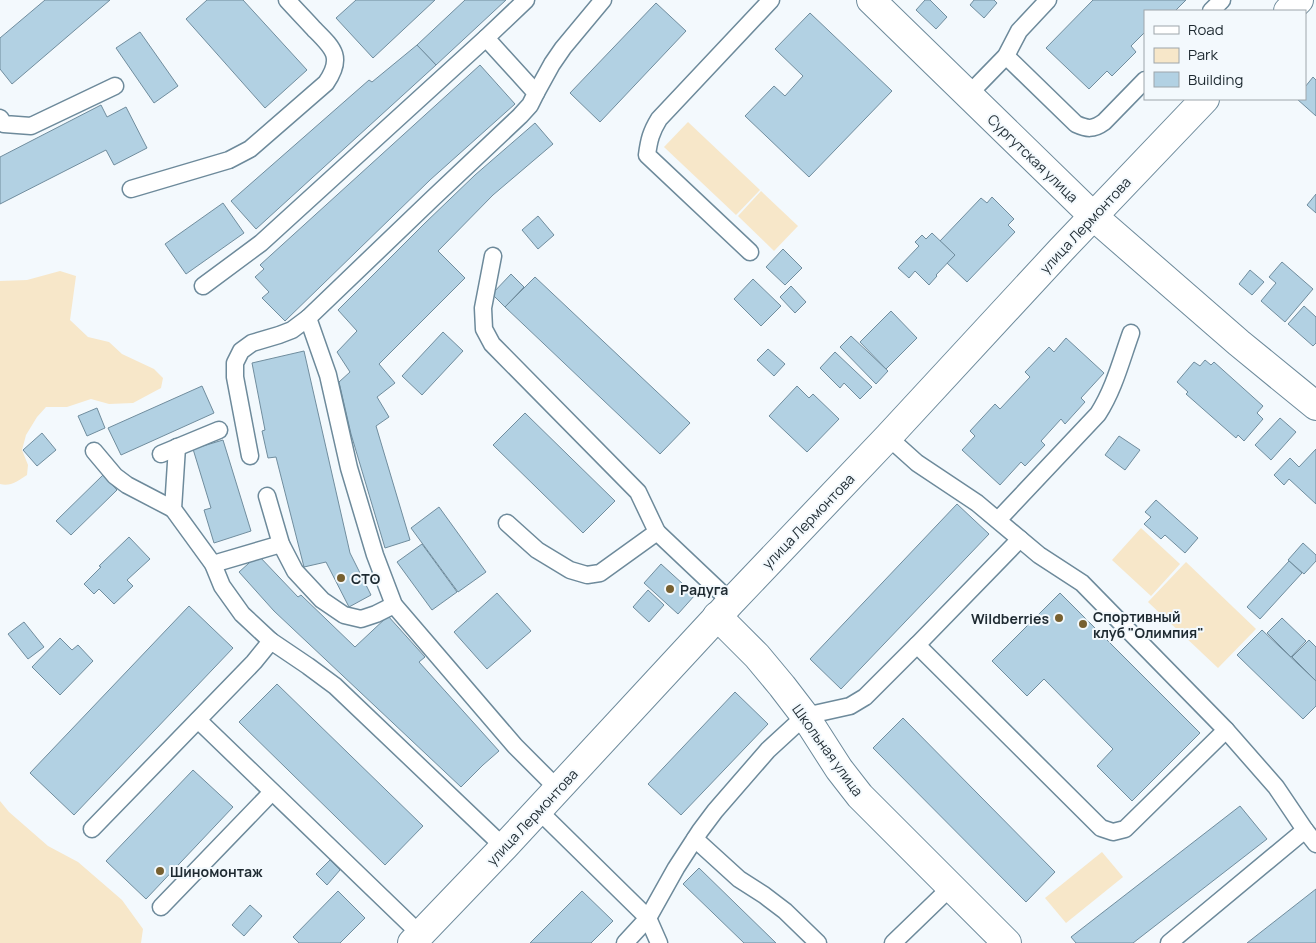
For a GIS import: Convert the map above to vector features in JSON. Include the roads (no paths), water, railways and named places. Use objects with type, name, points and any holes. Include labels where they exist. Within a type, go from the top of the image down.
[{"type":"street","points":[[1289,10],[1299,0]]},
{"type":"street","name":"Сургутская улица","points":[[881,4],[968,95],[1093,216],[1316,406]]},
{"type":"street","name":"улица Лермонтова","points":[[416,939],[1093,216],[1204,100]]},
{"type":"street","name":"Школьная улица","points":[[724,609],[757,656],[805,716],[839,769],[860,796],[1007,943]]},
{"type":"lane","points":[[131,189],[229,160],[250,149],[326,83],[333,72],[335,60],[332,47],[287,0]]},
{"type":"lane","points":[[204,286],[260,243],[526,0]]},
{"type":"lane","points":[[250,456],[235,378],[235,363],[241,351],[252,344],[292,330],[308,318],[520,116],[530,105],[552,64],[563,48],[603,0]]},
{"type":"lane","points":[[750,252],[647,155],[649,138],[659,119],[771,0]]},
{"type":"lane","points":[[968,95],[1006,56],[1020,31],[1048,0]]},
{"type":"lane","points":[[1212,10],[1222,0]]},
{"type":"lane","points":[[486,38],[536,93]]},
{"type":"lane","points":[[1006,56],[1076,124],[1084,128],[1096,128],[1104,122],[1144,81]]},
{"type":"lane","points":[[1,123],[31,126],[115,86]]},
{"type":"lane","points":[[493,256],[483,308],[484,329],[492,344],[638,492],[657,532],[724,609]]},
{"type":"lane","points":[[308,318],[328,375],[349,468],[375,554],[394,605],[515,746],[558,789]]},
{"type":"lane","points":[[998,520],[1098,414],[1113,386],[1130,332]]},
{"type":"lane","points":[[161,454],[219,430]]},
{"type":"lane","points":[[888,437],[917,463],[977,503],[1039,555],[1082,584],[1226,730],[1276,787],[1316,844]]},
{"type":"lane","points":[[173,509],[177,448]]},
{"type":"lane","points":[[94,451],[115,476],[127,485],[173,509],[213,564],[222,586],[242,614],[270,641],[335,686],[504,847]]},
{"type":"lane","points":[[267,496],[281,544],[295,571],[322,600],[344,615],[361,619],[394,605]]},
{"type":"lane","points":[[507,523],[538,550],[570,570],[587,575],[600,573],[657,532]]},
{"type":"lane","points":[[625,943],[648,918],[676,868],[695,839],[716,811],[768,750],[805,716],[850,706],[865,697],[1020,539]]},
{"type":"lane","points":[[213,564],[281,544]]},
{"type":"lane","points":[[92,829],[254,662],[270,641]]},
{"type":"lane","points":[[917,646],[1101,828],[1113,832],[1125,829],[1226,730]]},
{"type":"lane","points":[[198,720],[272,792],[416,939]]},
{"type":"lane","points":[[161,907],[272,792]]},
{"type":"lane","points":[[538,810],[648,918],[659,943]]},
{"type":"lane","points":[[1169,943],[1305,830]]},
{"type":"lane","points":[[695,839],[739,879],[785,911],[818,943]]},
{"type":"lane","points":[[893,943],[951,887]]},
{"type":"place","name":"СТО","points":[[341,578]]},
{"type":"place","name":"Радуга","points":[[670,589]]},
{"type":"place","name":"Wildberries","points":[[1059,618]]},
{"type":"place","name":"Спортивный клуб \"Олимпия\"","points":[[1083,624]]},
{"type":"place","name":"Шиномонтаж","points":[[160,871]]}]
